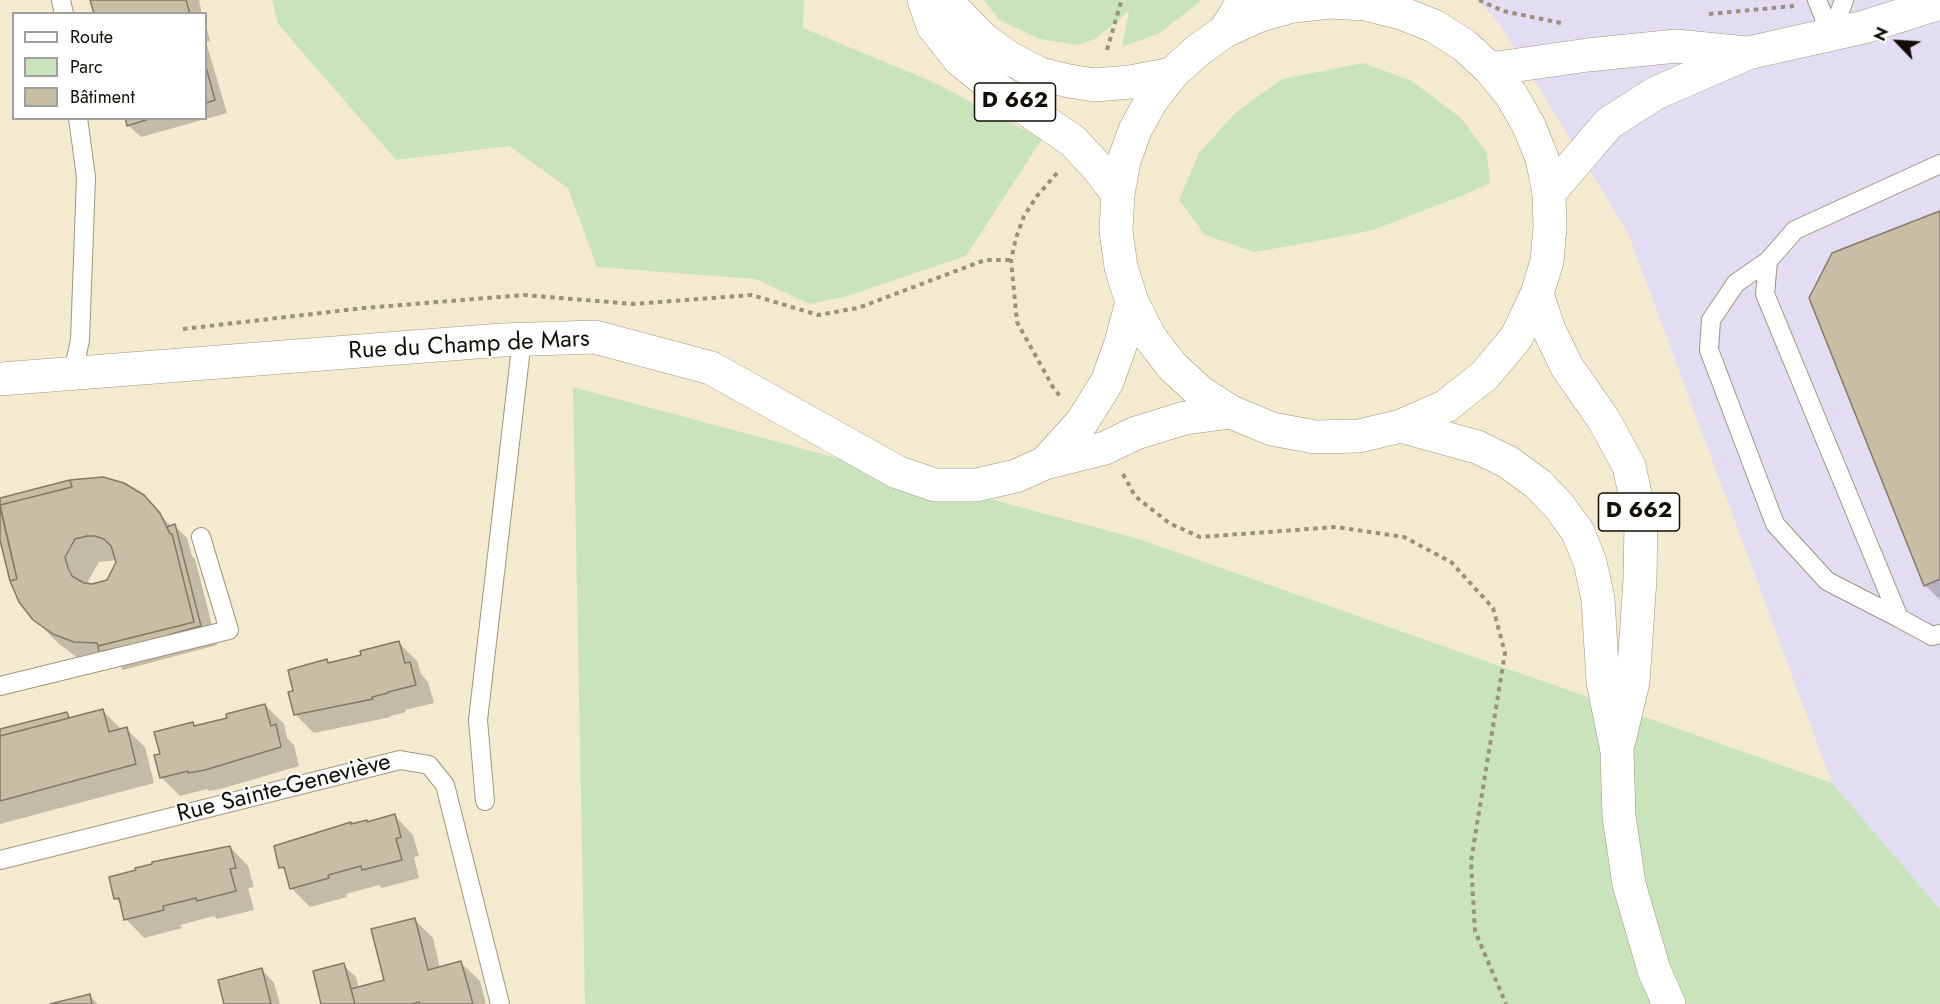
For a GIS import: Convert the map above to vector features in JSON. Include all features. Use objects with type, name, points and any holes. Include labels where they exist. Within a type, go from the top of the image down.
[{"type":"main road","name":"D 662","points":[[924,0],[933,26],[960,60],[991,85],[1073,141],[1118,194]]},
{"type":"main road","name":"D 662","points":[[945,0],[983,39],[1011,59],[1040,74],[1095,85],[1172,74]]},
{"type":"main road","points":[[1225,31],[1244,0]]},
{"type":"main road","points":[[1330,2],[1364,2],[1434,26],[1464,45],[1490,69],[1512,96],[1529,126],[1542,159],[1549,193],[1549,238],[1546,261],[1537,294],[1516,338],[1484,376],[1446,406],[1401,426],[1359,436],[1315,437],[1272,429],[1232,412],[1200,392],[1172,366],[1149,336],[1132,302],[1121,267],[1116,231],[1118,194],[1124,161],[1135,130],[1151,100],[1172,74],[1197,51],[1225,31],[1258,16],[1293,6],[1330,2]]},
{"type":"main road","points":[[1549,193],[1609,123],[1656,93],[1748,53],[1831,35],[1940,3]]},
{"type":"main road","points":[[1490,69],[1588,55],[1676,46],[1748,53]]},
{"type":"main road","name":"D 662","points":[[1537,294],[1549,330],[1568,367],[1604,420],[1629,466],[1641,521],[1640,579],[1633,682],[1617,751]]},
{"type":"main road","name":"Rue du Champ de Mars","points":[[1045,463],[1082,422],[1107,382],[1132,302]]},
{"type":"main road","name":"Rue du Champ de Mars","points":[[0,379],[522,339],[594,338],[711,368],[897,472],[935,485],[976,485],[1016,476],[1045,463],[1105,448],[1136,433],[1185,418],[1232,412]]},
{"type":"main road","name":"D 662","points":[[1401,426],[1477,447],[1508,462],[1538,484],[1559,506],[1578,532],[1590,562],[1598,598],[1603,682],[1617,751],[1619,816],[1629,884],[1654,970],[1669,1004]]},
{"type":"lane","points":[[1817,0],[1831,35]]},
{"type":"lane","points":[[1831,35],[1844,0]]},
{"type":"lane","points":[[74,373],[80,340],[86,177],[78,120]]},
{"type":"lane","points":[[1940,164],[1796,230],[1768,261],[1736,283],[1712,320],[1709,350],[1775,524],[1827,581],[1932,636],[1940,634]]},
{"type":"lane","points":[[1768,261],[1765,294],[1899,618]]},
{"type":"lane","points":[[485,801],[478,720],[522,339]]},
{"type":"lane","points":[[0,686],[229,630],[201,537]]},
{"type":"lane","name":"Rue Sainte-Geneviève","points":[[0,860],[400,760],[429,765],[445,785],[500,1004]]},
{"type":"path","points":[[1011,260],[1017,322],[1054,389],[1082,422]]},
{"type":"path","points":[[1105,448],[1135,496],[1169,524],[1200,537],[1336,527],[1404,537],[1451,562],[1493,608],[1505,653],[1471,861],[1475,931],[1506,1004]]},
{"type":"shaded area","points":[[1478,0],[1940,0],[1940,909],[1832,783],[1628,233],[1499,23]]},
{"type":"green space","points":[[272,0],[804,0],[803,28],[933,82],[1042,139],[966,256],[844,297],[810,304],[755,279],[597,267],[568,188],[509,146],[396,160],[278,24]]},
{"type":"green space","points":[[984,0],[1202,0],[1160,33],[1122,47],[1129,11],[1095,39],[1078,45],[1040,39],[999,20]]},
{"type":"green space","points":[[1363,63],[1412,81],[1461,118],[1487,153],[1490,183],[1373,230],[1312,242],[1254,252],[1205,235],[1179,200],[1199,153],[1235,113],[1282,79]]},
{"type":"green space","points":[[573,387],[1139,539],[1832,783],[1940,909],[1940,1004],[585,1004]]},
{"type":"building","points":[[90,0],[186,0],[189,12],[93,12]]},
{"type":"building","points":[[207,71],[215,100],[207,103]]},
{"type":"building","points":[[126,120],[146,120],[127,126]]},
{"type":"building","points":[[1940,211],[1940,579],[1924,586],[1809,298],[1832,253]]},
{"type":"building","points":[[103,477],[124,483],[144,495],[160,513],[172,534],[194,622],[98,646],[97,643],[74,642],[53,634],[33,620],[19,602],[10,581],[17,579],[0,505],[72,487],[70,480]],"holes":[[[95,536],[104,539],[111,546],[116,562],[107,580],[92,584],[84,583],[72,576],[65,557],[75,539]]]},
{"type":"building","points":[[70,480],[72,487],[0,505],[0,498]]},
{"type":"building","points":[[0,507],[17,579],[10,581],[0,540]]},
{"type":"building","points":[[175,524],[201,626],[168,635],[169,637],[99,652],[98,646],[194,622],[172,534],[167,527]]},
{"type":"building","points":[[399,641],[405,663],[410,662],[416,685],[372,697],[373,699],[294,715],[288,692],[293,691],[288,670],[327,659],[328,663],[361,655],[360,651]]},
{"type":"building","points":[[265,704],[271,726],[276,724],[281,747],[205,770],[188,773],[188,771],[160,778],[154,755],[160,754],[154,732],[193,722],[194,726],[227,718],[226,714]]},
{"type":"building","points":[[103,709],[109,732],[127,727],[136,764],[0,801],[0,736]]},
{"type":"building","points":[[67,712],[69,718],[0,736],[0,729]]},
{"type":"building","points":[[395,814],[401,837],[396,839],[402,860],[362,870],[361,866],[290,889],[284,867],[279,868],[274,846],[351,822],[351,824],[367,820],[367,822]]},
{"type":"building","points":[[230,846],[236,868],[230,869],[236,891],[197,901],[196,898],[163,906],[164,910],[124,920],[119,898],[114,899],[109,877],[136,870],[135,868],[152,864],[152,862]]},
{"type":"building","points":[[415,918],[428,970],[461,961],[473,1004],[420,1004],[419,1002],[355,1004],[351,989],[384,980],[371,929]]},
{"type":"building","points":[[344,963],[355,1004],[321,1004],[313,971]]},
{"type":"building","points":[[262,968],[271,1004],[224,1004],[218,980]]},
{"type":"building","points":[[90,994],[92,1004],[50,1004]]}]
